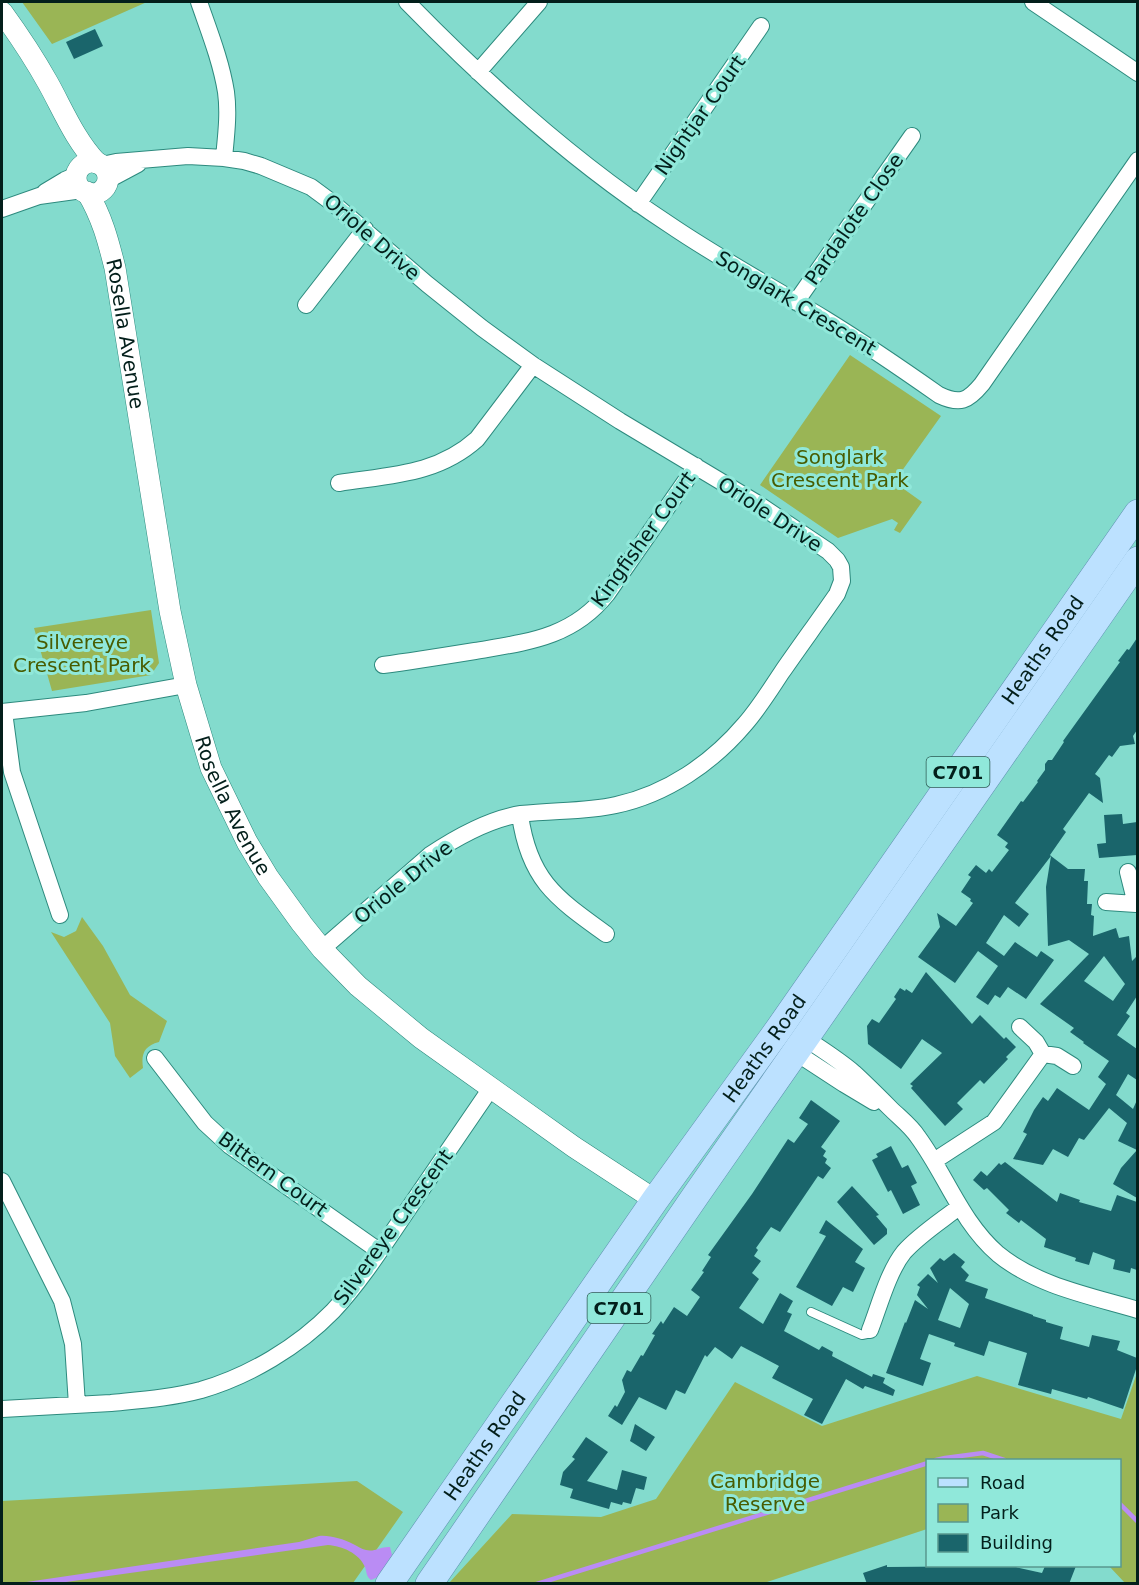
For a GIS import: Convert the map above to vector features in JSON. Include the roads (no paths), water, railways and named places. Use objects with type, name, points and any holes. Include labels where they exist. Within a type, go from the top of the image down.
[{"type":"main road","name":"Heaths Road","points":[[389,1584],[1137,513]]},
{"type":"main road","name":"Heaths Road","points":[[435,1574],[1137,560]]},
{"type":"main road","points":[[778,1030],[800,1045]]},
{"type":"main road","points":[[655,1200],[681,1217]]},
{"type":"street","points":[[199,2],[226,92],[227,127],[224,158]]},
{"type":"street","name":"Songlark Crescent","points":[[407,2],[478,72],[549,135],[638,204],[733,265],[853,336],[939,395],[952,401],[962,400],[975,392],[982,384],[1137,160]]},
{"type":"street","points":[[478,72],[539,2]]},
{"type":"street","points":[[1033,2],[1137,73]]},
{"type":"street","name":"Rosella Avenue","points":[[2,12],[42,72],[68,123],[90,155],[97,209],[107,234],[115,268],[170,611],[186,686],[211,768],[238,825],[273,885],[302,924],[358,986],[421,1038],[574,1147],[655,1200]]},
{"type":"street","name":"Nightjar Court","points":[[638,204],[761,26]]},
{"type":"street","name":"Pardalote Close","points":[[796,302],[912,136]]},
{"type":"street","name":"Oriole Drive","points":[[2,209],[92,177],[116,162],[188,156],[224,158],[261,166],[298,180],[321,193],[427,284],[533,365],[620,421],[769,511],[828,551],[841,567],[840,587],[747,723],[722,749],[699,767],[657,792],[616,805],[520,815],[467,833],[430,855],[322,948]]},
{"type":"street","points":[[306,305],[365,229]]},
{"type":"street","points":[[339,483],[423,470],[466,449],[477,439],[533,365]]},
{"type":"street","name":"Kingfisher Court","points":[[382,665],[540,639],[566,629],[591,612],[607,594],[696,466]]},
{"type":"street","points":[[60,915],[12,772],[3,712],[87,702],[186,686]]},
{"type":"street","points":[[520,815],[522,834],[543,881],[561,900],[606,934]]},
{"type":"street","points":[[1106,902],[1137,904],[1128,872]]},
{"type":"street","points":[[1020,1027],[1036,1042],[1042,1054]]},
{"type":"street","points":[[800,1045],[844,1084],[898,1116],[917,1135],[959,1207],[986,1242],[999,1254],[1041,1279],[1137,1310]]},
{"type":"street","points":[[934,1161],[994,1122],[1042,1054]]},
{"type":"street","points":[[1042,1054],[1057,1056],[1073,1066]]},
{"type":"street","name":"Bittern Court","points":[[155,1058],[205,1124],[230,1146],[379,1251]]},
{"type":"street","name":"Silvereye Crescent","points":[[2,1409],[178,1396],[225,1382],[276,1356],[319,1324],[347,1293],[379,1251],[491,1088]]},
{"type":"street","points":[[2,1181],[62,1301],[73,1344],[77,1405]]},
{"type":"street","points":[[870,1330],[895,1267],[904,1252],[917,1239],[959,1207]]},
{"type":"lane","points":[[811,1312],[862,1335],[867,1334],[870,1330]]},
{"type":"waterway","points":[[940,1459],[983,1453],[1001,1459]]},
{"type":"waterway","points":[[537,1584],[926,1464]]},
{"type":"waterway","points":[[1121,1505],[1138,1522]]},
{"type":"park label","name":"Songlark Crescent Park","points":[[840,468]]},
{"type":"park label","name":"Silvereye Crescent Park","points":[[82,654]]},
{"type":"park label","name":"Cambridge Reserve","points":[[765,1492]]}]
